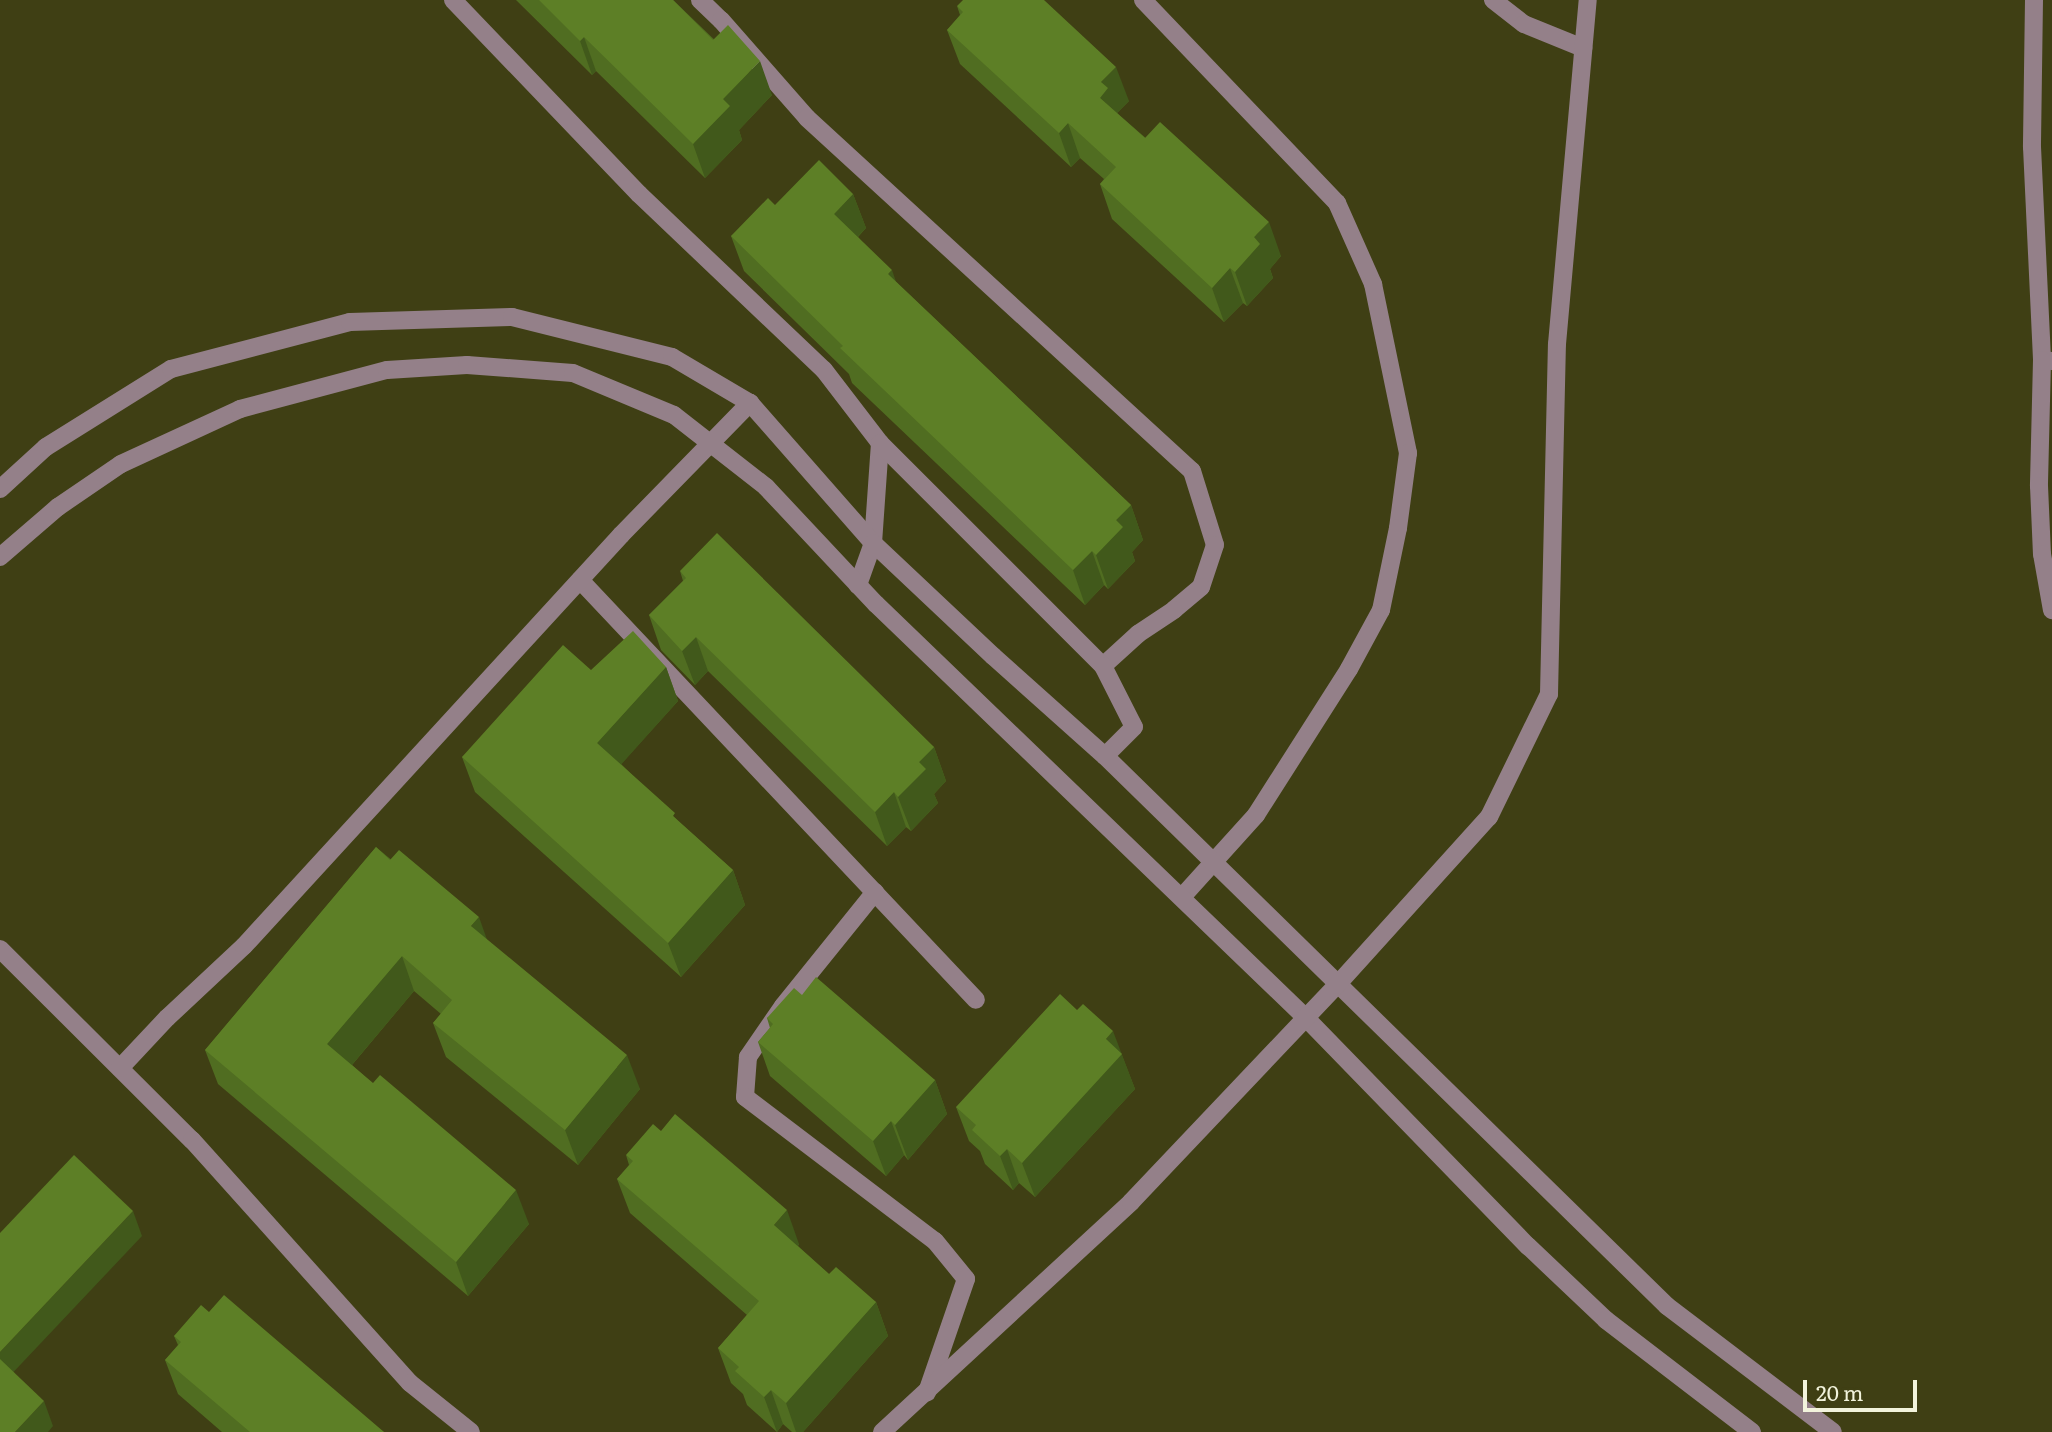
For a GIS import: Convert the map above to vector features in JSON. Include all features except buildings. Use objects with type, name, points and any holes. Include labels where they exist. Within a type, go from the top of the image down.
[{"type":"street","points":[[453,0],[639,194],[824,370],[880,443],[1103,666],[1133,727],[1105,756]]},
{"type":"street","points":[[699,0],[721,20],[807,118],[1192,471],[1215,545],[1201,587],[1174,610],[1138,634],[1103,666]]},
{"type":"street","points":[[1143,0],[1337,203],[1373,284],[1408,453],[1398,528],[1381,610],[1349,669],[1288,768],[1255,815],[1182,897]]},
{"type":"street","points":[[1493,0],[1524,24],[1583,48]]},
{"type":"street","points":[[882,1432],[1131,1202],[1336,985],[1489,817],[1549,694],[1557,344],[1588,0]]},
{"type":"street","points":[[2034,0],[2032,148],[2047,360],[2039,486],[2042,554],[2052,610]]},
{"type":"street","points":[[0,489],[46,447],[171,369],[350,323],[512,317],[672,358],[750,402],[873,543],[1105,756],[1667,1306],[1833,1432]]},
{"type":"street","points":[[0,557],[58,507],[121,464],[240,409],[387,370],[467,365],[573,373],[674,415],[766,486],[858,585],[1305,1017],[1528,1246],[1606,1320],[1752,1432]]},
{"type":"street","points":[[120,1068],[167,1018],[244,946],[580,580],[712,445],[750,402]]},
{"type":"street","points":[[858,585],[873,543],[880,443]]},
{"type":"street","points":[[580,580],[976,1000]]},
{"type":"street","points":[[875,892],[783,1006],[748,1057],[745,1097],[935,1241],[966,1279],[927,1393]]},
{"type":"street","points":[[0,949],[192,1140],[410,1383],[471,1432]]}]
